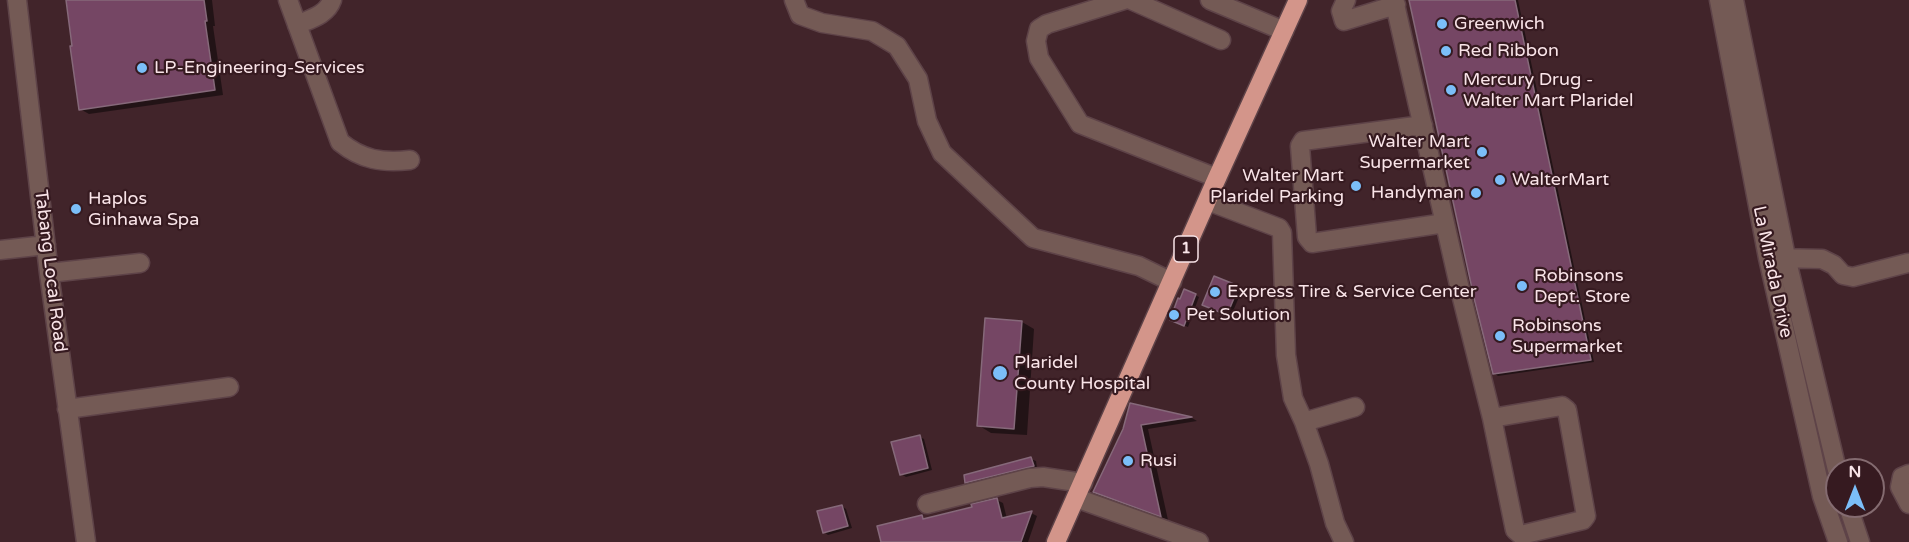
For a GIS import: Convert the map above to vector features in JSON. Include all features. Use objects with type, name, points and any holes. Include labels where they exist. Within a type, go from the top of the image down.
[{"type":"highway","name":"1","points":[[1056,542],[1298,0]]},
{"type":"street","name":"Tabang Local Road","points":[[16,0],[49,273],[87,542]]},
{"type":"street","points":[[288,0],[340,142],[367,159],[398,162],[410,160]]},
{"type":"street","points":[[297,25],[324,12],[330,7],[332,0]]},
{"type":"street","points":[[794,0],[800,15],[822,23],[872,31],[897,46],[918,79],[927,121],[942,153],[1033,238],[1139,266],[1172,282]]},
{"type":"street","points":[[1124,0],[1047,24],[1039,29],[1036,41],[1039,58],[1080,124],[1217,178]]},
{"type":"street","points":[[1131,0],[1221,40]]},
{"type":"street","points":[[1210,0],[1284,31]]},
{"type":"street","points":[[1346,0],[1341,11],[1344,21],[1395,3],[1492,418],[1515,530],[1521,535],[1583,520],[1586,516],[1567,410],[1562,406],[1492,418]]},
{"type":"street","name":"La Mirada Drive","points":[[1719,0],[1777,258],[1834,458]]},
{"type":"street","name":"La Mirada Drive","points":[[1734,0],[1809,438],[1822,496],[1838,542]]},
{"type":"street","points":[[1423,125],[1303,141],[1300,146],[1307,237],[1312,243],[1445,224]]},
{"type":"street","points":[[1208,201],[1279,228],[1282,233],[1286,356],[1293,398],[1319,464],[1335,523],[1344,542]]},
{"type":"street","points":[[0,250],[46,245]]},
{"type":"street","points":[[1777,258],[1822,259],[1843,275],[1853,277],[1908,263]]},
{"type":"street","points":[[49,273],[140,264]]},
{"type":"street","points":[[67,409],[229,387]]},
{"type":"street","points":[[1304,422],[1355,407]]},
{"type":"street","points":[[1809,438],[1828,432]]},
{"type":"street","points":[[1905,476],[1900,487],[1909,504]]},
{"type":"street","points":[[927,504],[1030,478],[1043,477],[1079,490],[1199,542]]},
{"type":"street","points":[[1852,518],[1860,542]]},
{"type":"building","name":"LP-Engineering-Services","points":[[66,0],[204,0],[215,90],[79,110]]},
{"type":"building","name":"WalterMart","points":[[1409,0],[1515,0],[1591,360],[1493,374]]},
{"type":"building","points":[[1214,276],[1239,286],[1227,315],[1202,305]]},
{"type":"building","points":[[1184,289],[1196,294],[1184,326],[1170,320]]},
{"type":"building","name":"Plaridel County Hospital","points":[[985,318],[1022,321],[1014,429],[977,426]]},
{"type":"building","name":"Rusi","points":[[1130,403],[1192,417],[1141,425],[1161,517],[1093,492],[1123,429]]},
{"type":"building","points":[[920,435],[928,468],[900,475],[891,442]]},
{"type":"building","points":[[1031,457],[1034,466],[965,483],[964,475]]},
{"type":"building","points":[[997,498],[1002,518],[1032,511],[1021,542],[881,542],[877,526],[922,515],[923,519],[972,507],[971,504]]},
{"type":"building","points":[[842,505],[848,526],[823,533],[817,511]]},
{"type":"place","name":"Greenwich","points":[[1442,24]]},
{"type":"place","name":"Red Ribbon","points":[[1446,51]]},
{"type":"place","name":"LP-Engineering-Services","points":[[142,68]]},
{"type":"place","name":"Mercury Drug - Walter Mart Plaridel","points":[[1451,90]]},
{"type":"place","name":"Walter Mart Supermarket","points":[[1482,152]]},
{"type":"place","name":"WalterMart","points":[[1500,180]]},
{"type":"place","name":"Walter Mart Plaridel Parking","points":[[1356,186]]},
{"type":"place","name":"Handyman","points":[[1476,193]]},
{"type":"place","name":"Haplos Ginhawa Spa","points":[[76,209]]},
{"type":"place","name":"Robinsons Dept. Store","points":[[1522,286]]},
{"type":"place","name":"Express Tire & Service Center","points":[[1215,292]]},
{"type":"place","name":"Pet Solution","points":[[1174,315]]},
{"type":"place","name":"Robinsons Supermarket","points":[[1500,336]]},
{"type":"place","name":"Plaridel County Hospital","points":[[1000,373]]},
{"type":"place","name":"Rusi","points":[[1128,461]]}]
